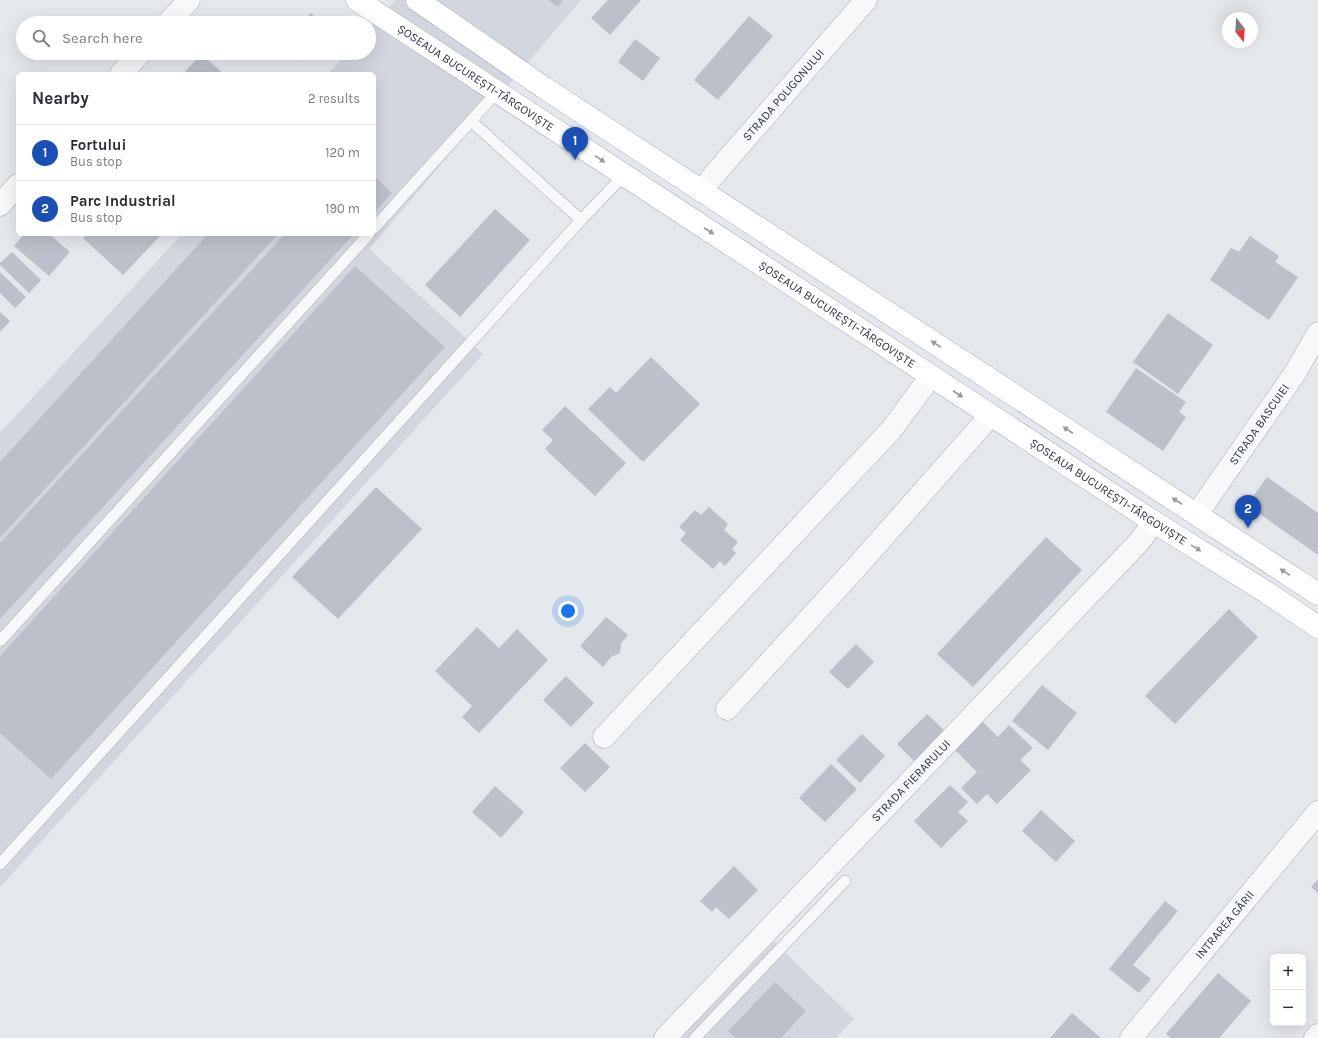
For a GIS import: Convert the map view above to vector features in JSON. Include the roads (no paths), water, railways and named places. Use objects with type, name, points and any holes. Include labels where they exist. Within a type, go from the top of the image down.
[{"type":"main road","name":"ȘOSEAUA BUCUREȘTI-TÂRGOVIȘTE","points":[[357,0],[1154,522],[1266,592],[1315,628]]},
{"type":"main road","points":[[417,0],[543,87],[1318,594]]},
{"type":"street","points":[[174,16],[189,0]]},
{"type":"street","name":"STRADA POLIGONULUI","points":[[702,191],[713,176],[866,0]]},
{"type":"street","points":[[123,72],[134,60]]},
{"type":"street","points":[[0,205],[16,187]]},
{"type":"street","name":"STRADA BASCUIEI","points":[[1197,514],[1295,373],[1318,333]]},
{"type":"street","points":[[604,737],[891,430],[931,376]]},
{"type":"street","points":[[727,710],[991,415]]},
{"type":"street","name":"STRADA FIERARULUI","points":[[665,1038],[1128,554],[1154,522]]},
{"type":"street","name":"INTRAREA GĂRII","points":[[1131,1038],[1318,812]]},
{"type":"street","points":[[1315,1038],[1318,1035]]},
{"type":"lane","points":[[376,226],[497,92]]},
{"type":"lane","points":[[471,121],[581,220]]},
{"type":"lane","points":[[0,864],[581,220],[624,175]]},
{"type":"lane","points":[[0,641],[367,236]]},
{"type":"lane","points":[[695,1038],[845,881]]},
{"type":"place","name":"Fortului","points":[[575,160]]},
{"type":"place","name":"Parc Industrial","points":[[1248,528]]}]
